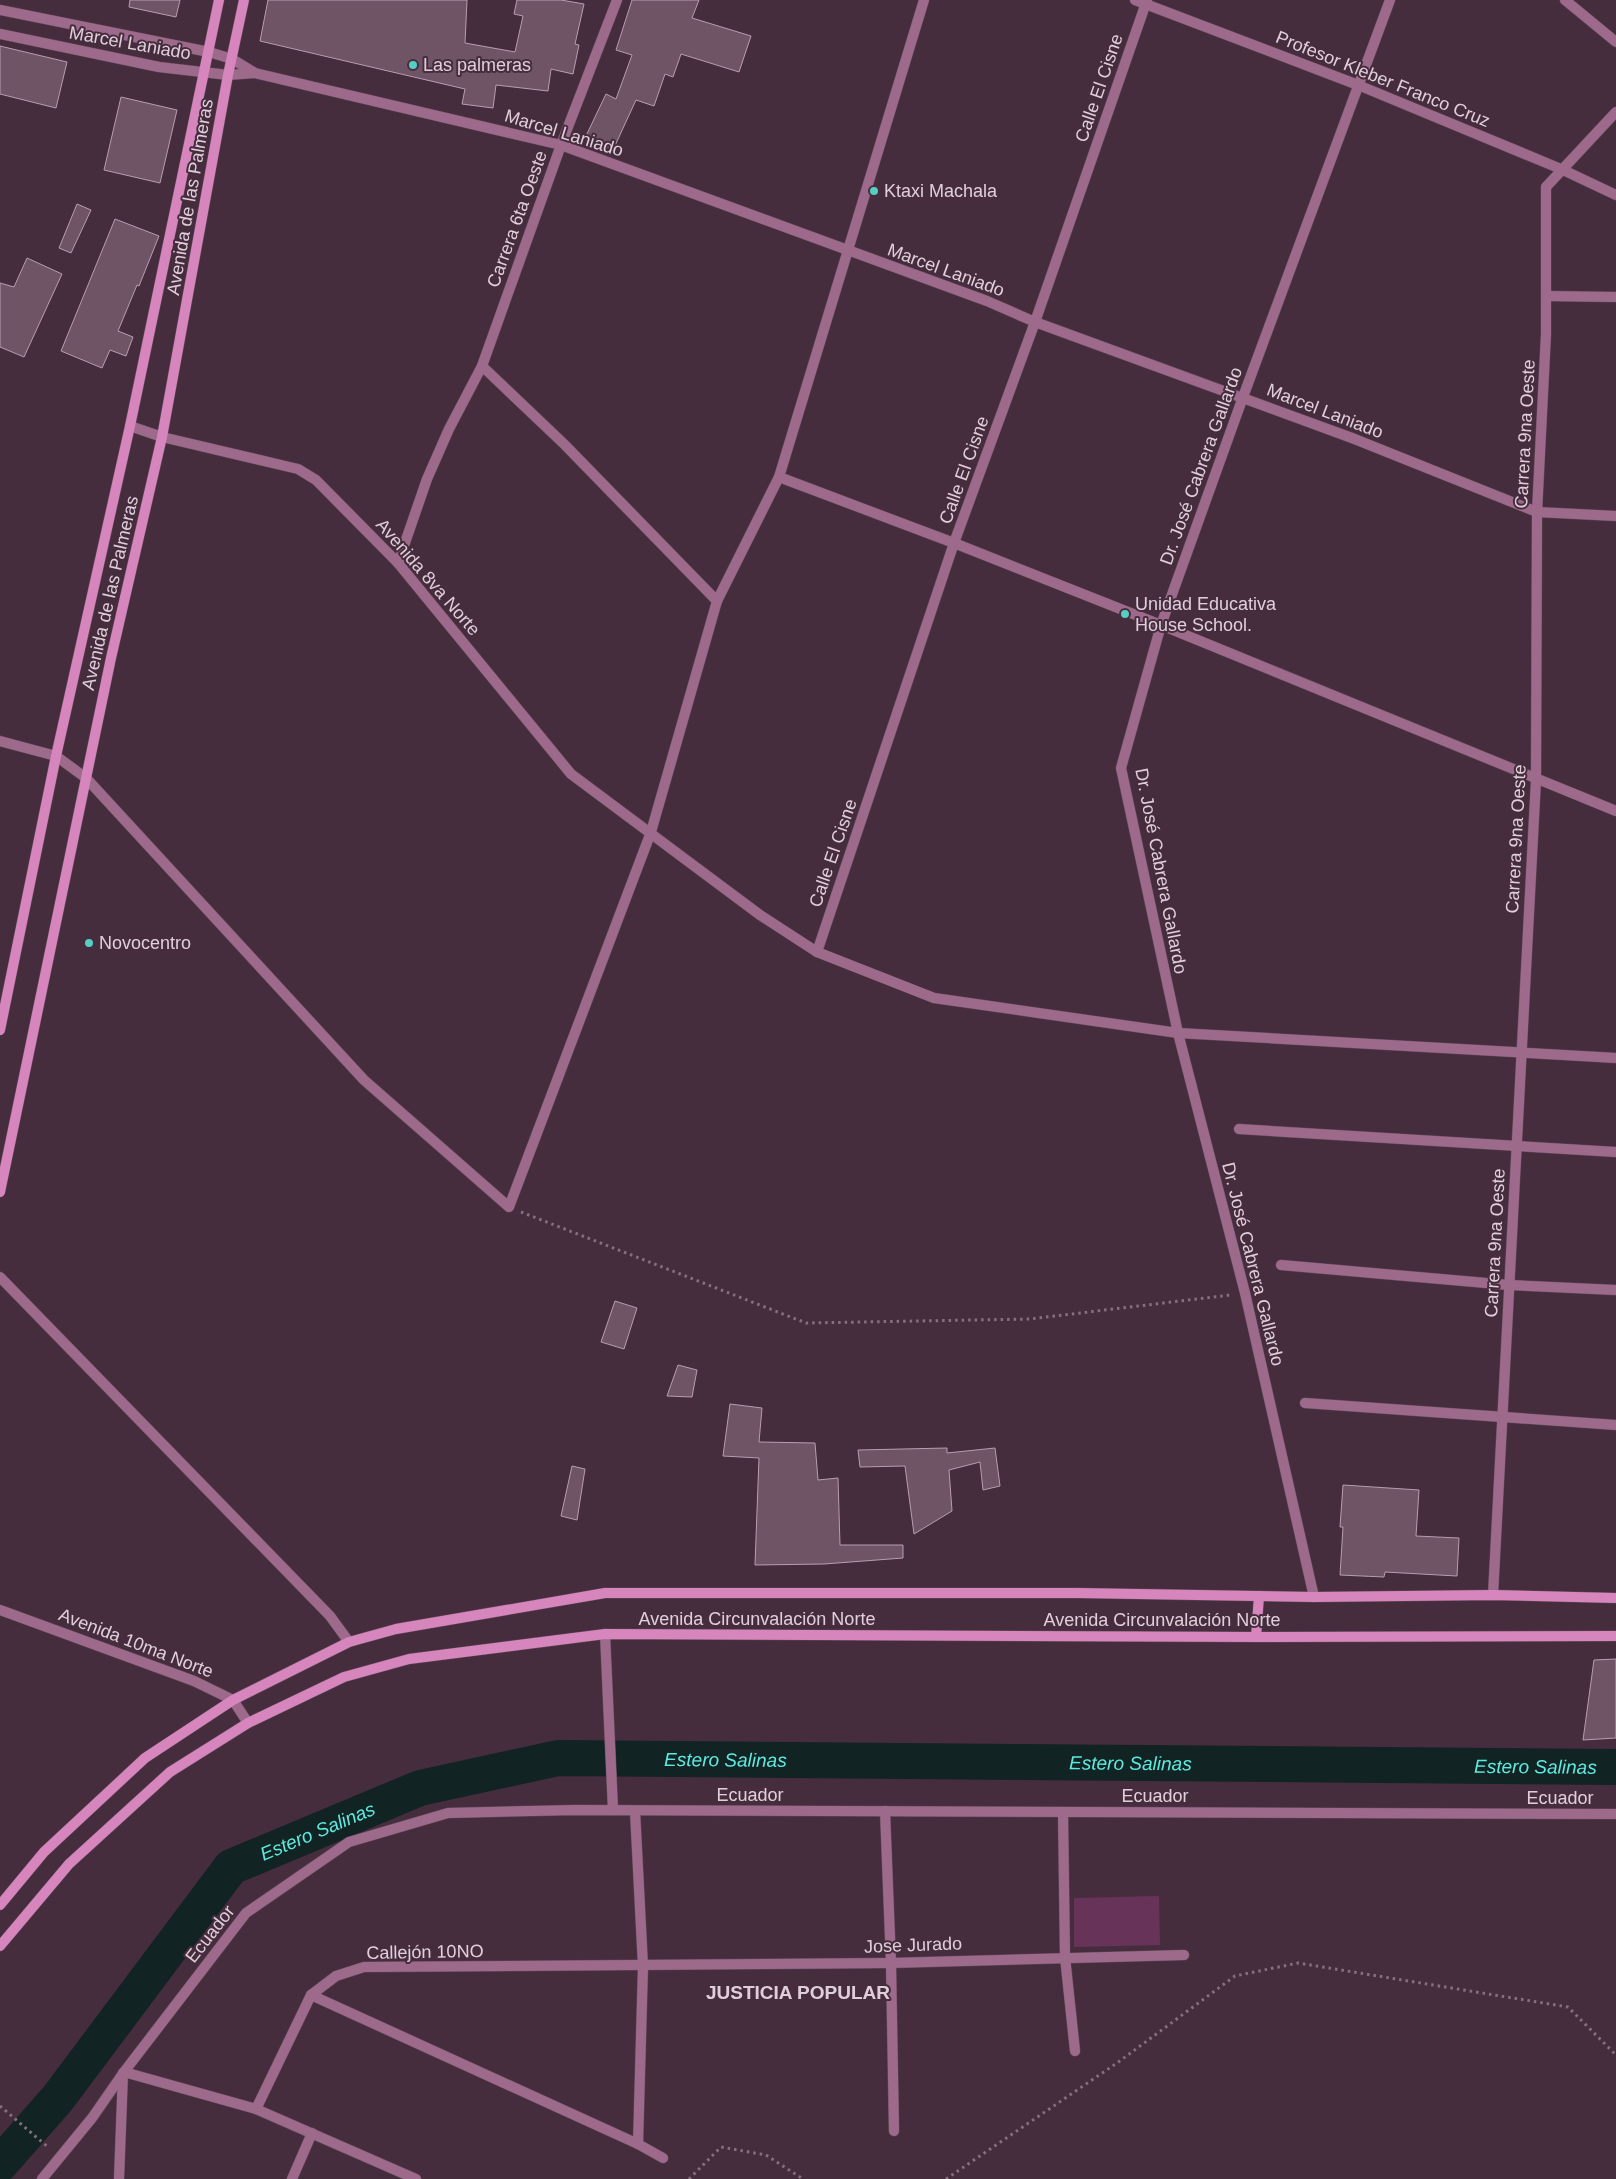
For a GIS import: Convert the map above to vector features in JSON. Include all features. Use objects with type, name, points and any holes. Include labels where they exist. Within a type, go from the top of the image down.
[{"type":"main road","name":"Avenida de las Palmeras","points":[[0,1030],[56,756],[130,426],[219,0]]},
{"type":"main road","name":"Avenida de las Palmeras","points":[[0,1192],[86,778],[162,437],[228,75],[244,0]]},
{"type":"main road","name":"Avenida Circunvalación Norte","points":[[0,1906],[44,1852],[145,1758],[233,1700],[349,1642],[396,1629],[605,1593],[1077,1593],[1314,1597],[1493,1595],[1616,1598]]},
{"type":"main road","points":[[1256,1637],[1258,1596]]},
{"type":"main road","name":"Avenida Circunvalación Norte","points":[[0,1946],[69,1864],[170,1772],[248,1723],[344,1677],[408,1659],[605,1634],[1256,1637],[1616,1636]]},
{"type":"street","name":"Carrera 6ta Oeste","points":[[398,563],[427,479],[448,429],[482,366],[561,145],[617,0]]},
{"type":"street","points":[[0,741],[56,756],[86,778],[364,1080],[509,1207],[651,832],[717,601],[778,477],[924,0]]},
{"type":"street","name":"Profesor Kleber Franco Cruz","points":[[1135,0],[1146,2],[1358,85],[1561,169],[1616,194]]},
{"type":"street","name":"Dr. José Cabrera Gallardo","points":[[1314,1597],[1245,1293],[1178,1033],[1121,768],[1161,625],[1390,0]]},
{"type":"street","points":[[1565,0],[1616,42]]},
{"type":"street","name":"Calle El Cisne","points":[[817,952],[954,543],[1035,322],[1146,2]]},
{"type":"street","name":"Marcel Laniado","points":[[0,10],[209,52],[232,59],[255,73]]},
{"type":"street","name":"Marcel Laniado","points":[[0,34],[159,67],[228,75],[255,73],[561,145],[987,301],[1035,322],[1361,441],[1537,512],[1616,516]]},
{"type":"street","name":"Carrera 9na Oeste","points":[[1493,1595],[1536,780],[1537,512],[1546,334],[1546,187],[1616,112]]},
{"type":"street","points":[[1546,296],[1616,297]]},
{"type":"street","points":[[482,366],[564,444],[717,601]]},
{"type":"street","name":"Avenida 8va Norte","points":[[130,426],[162,437],[298,469],[316,480],[398,563],[571,774],[760,915],[817,952],[934,998],[1178,1033],[1616,1058]]},
{"type":"street","points":[[778,477],[954,543],[1161,625],[1616,812]]},
{"type":"street","points":[[1238,1129],[1616,1152]]},
{"type":"street","points":[[1282,1265],[1509,1285],[1616,1290]]},
{"type":"street","points":[[0,1277],[330,1616],[349,1642]]},
{"type":"street","points":[[1305,1403],[1616,1425]]},
{"type":"street","name":"Avenida 10ma Norte","points":[[0,1610],[194,1681],[233,1700]]},
{"type":"street","points":[[605,1634],[613,1810]]},
{"type":"street","points":[[233,1700],[248,1723]]},
{"type":"street","points":[[636,1810],[643,1966],[638,2144]]},
{"type":"street","name":"Ecuador","points":[[42,2179],[92,2118],[124,2072],[246,1913],[349,1842],[448,1813],[636,1810],[1616,1814]]},
{"type":"street","points":[[885,1811],[891,1963],[894,2131]]},
{"type":"street","points":[[1063,1812],[1065,1957],[1075,2051]]},
{"type":"street","name":"Jose Jurado","points":[[643,1966],[891,1963],[1184,1955]]},
{"type":"street","name":"Callejón 10NO","points":[[256,2109],[311,1995],[336,1976],[364,1967],[643,1966]]},
{"type":"street","points":[[311,1995],[638,2144],[663,2158]]},
{"type":"street","points":[[120,2179],[124,2072],[256,2109],[416,2179]]},
{"type":"street","points":[[292,2179],[312,2133]]},
{"type":"path","points":[[509,1207],[806,1323],[1030,1319],[1245,1293]]},
{"type":"path","points":[[946,2179],[1116,2063],[1235,1976],[1298,1963],[1568,2007],[1616,2055]]},
{"type":"path","points":[[0,2106],[50,2149]]},
{"type":"path","points":[[689,2179],[721,2147],[766,2156],[803,2179]]},
{"type":"shaded area","points":[[1159,1896],[1160,1945],[1074,1947],[1074,1898]]},
{"type":"building","points":[[130,0],[180,0],[176,17],[129,7]]},
{"type":"building","name":"Las palmeras","points":[[268,0],[467,0],[465,43],[515,52],[523,16],[514,14],[517,0],[561,0],[584,4],[575,44],[579,45],[573,74],[551,69],[548,91],[496,85],[493,108],[462,104],[465,89],[260,41]]},
{"type":"building","points":[[632,0],[699,0],[692,18],[751,36],[739,72],[681,54],[673,77],[665,74],[654,106],[636,100],[613,150],[585,138],[606,94],[616,99],[632,55],[616,50]]},
{"type":"building","points":[[0,46],[67,62],[56,108],[0,94]]},
{"type":"building","points":[[121,97],[177,110],[160,183],[104,170]]},
{"type":"building","points":[[77,204],[91,210],[71,253],[59,248]]},
{"type":"building","points":[[115,219],[159,236],[118,331],[133,337],[126,356],[110,350],[102,368],[61,351]]},
{"type":"building","points":[[27,258],[62,274],[24,357],[0,347],[0,283],[14,287]]},
{"type":"building","points":[[615,1301],[637,1308],[624,1349],[601,1342]]},
{"type":"building","points":[[678,1365],[697,1370],[692,1397],[667,1396]]},
{"type":"building","points":[[730,1404],[762,1408],[759,1442],[815,1443],[818,1480],[838,1478],[840,1545],[903,1545],[903,1558],[824,1564],[755,1565],[759,1458],[723,1456]]},
{"type":"building","points":[[947,1448],[947,1453],[995,1448],[1000,1486],[983,1490],[980,1462],[949,1470],[952,1511],[914,1534],[905,1466],[860,1467],[858,1450]]},
{"type":"building","points":[[572,1466],[585,1469],[577,1520],[561,1516]]},
{"type":"building","points":[[1343,1485],[1419,1490],[1416,1536],[1459,1538],[1457,1576],[1385,1572],[1384,1577],[1340,1575],[1343,1527],[1340,1527]]},
{"type":"building","points":[[1616,1659],[1616,1738],[1583,1740],[1594,1660]]},
{"type":"waterway","name":"Estero Salinas","points":[[0,2164],[58,2098],[231,1867],[420,1788],[558,1758],[1616,1767]]},
{"type":"place","name":"Las palmeras","points":[[413,65]]},
{"type":"place","name":"Ktaxi Machala","points":[[874,191]]},
{"type":"place","name":"Unidad Educativa House School.","points":[[1125,614]]},
{"type":"place","name":"Novocentro","points":[[89,943]]},
{"type":"district","name":"JUSTICIA POPULAR","points":[[798,1992]]}]
